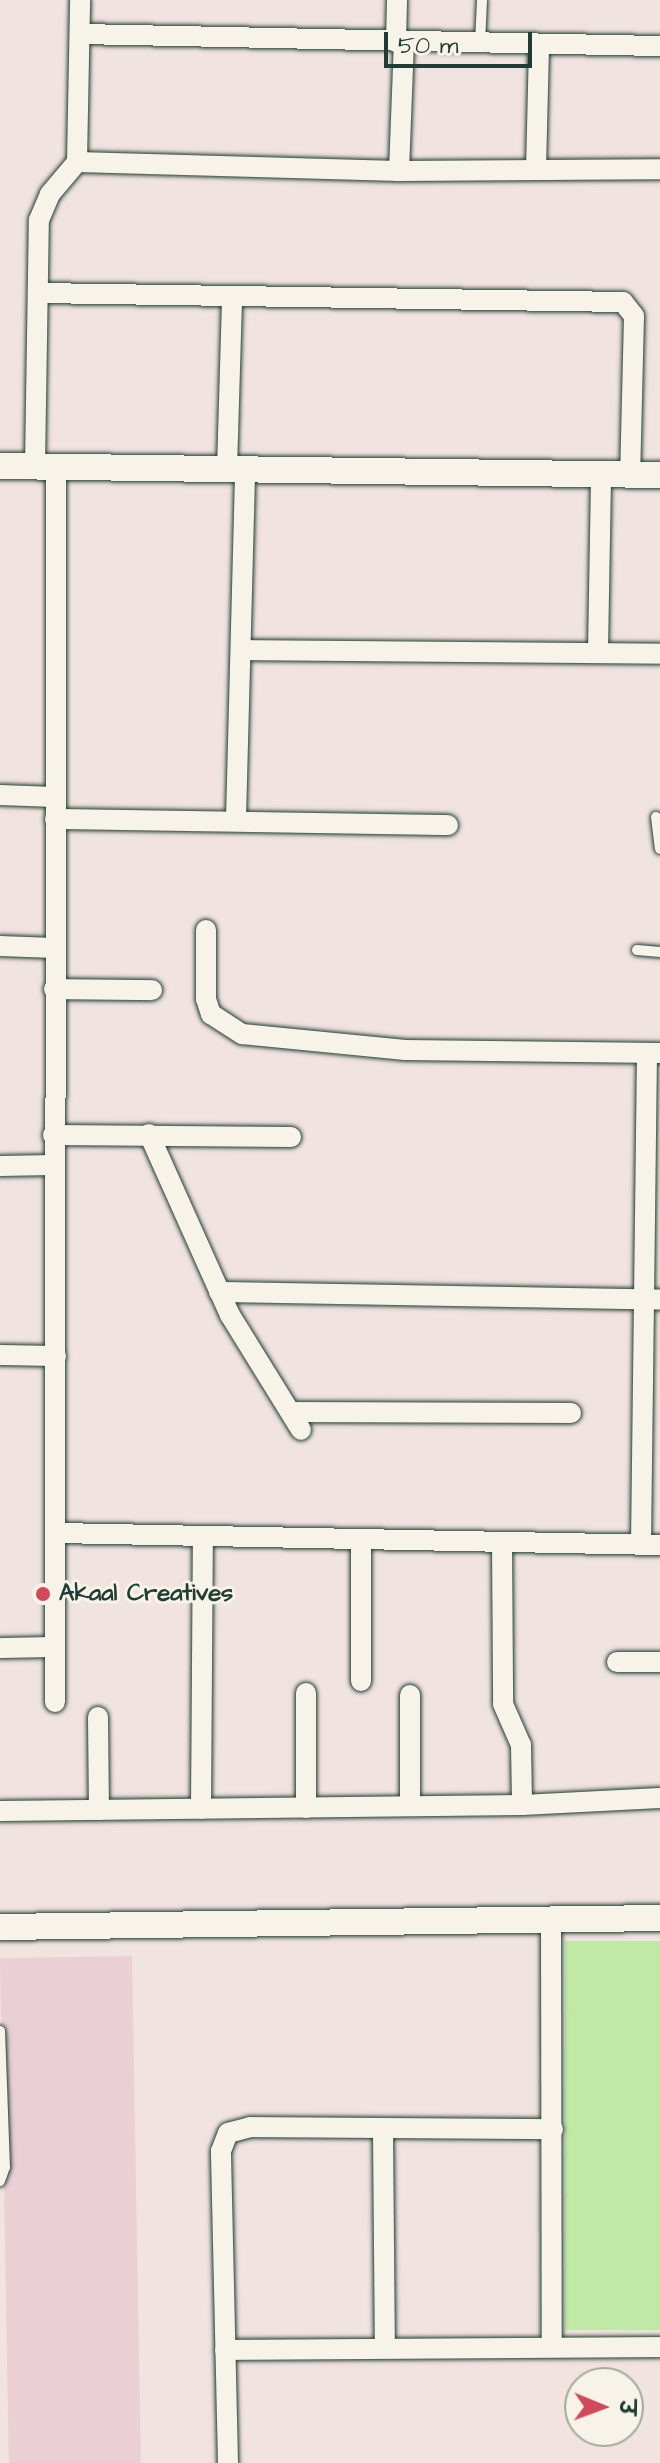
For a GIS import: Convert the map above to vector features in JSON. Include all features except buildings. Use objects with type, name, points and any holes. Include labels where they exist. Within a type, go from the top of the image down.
[{"type":"street","points":[[55,1702],[55,797],[38,293],[42,208],[77,162],[80,0]]},
{"type":"street","points":[[397,0],[400,42],[399,171]]},
{"type":"street","points":[[80,34],[660,46]]},
{"type":"street","points":[[536,170],[539,44]]},
{"type":"street","points":[[77,162],[399,171],[660,169]]},
{"type":"street","points":[[38,293],[623,302],[634,316],[630,475]]},
{"type":"street","points":[[232,297],[241,650],[236,819]]},
{"type":"street","points":[[0,466],[660,475]]},
{"type":"street","points":[[598,651],[601,475]]},
{"type":"street","points":[[241,650],[598,651],[660,654]]},
{"type":"street","points":[[0,795],[55,797]]},
{"type":"street","points":[[55,819],[236,819],[448,825]]},
{"type":"street","points":[[57,1533],[650,1544],[653,1054],[405,1050],[242,1034],[211,1014],[206,999],[206,930]]},
{"type":"street","points":[[0,946],[54,948]]},
{"type":"street","points":[[54,989],[152,990]]},
{"type":"street","points":[[149,1134],[219,1292],[297,1421],[571,1413]]},
{"type":"street","points":[[53,1135],[291,1137]]},
{"type":"street","points":[[0,1166],[53,1165]]},
{"type":"street","points":[[219,1292],[653,1300]]},
{"type":"street","points":[[0,1355],[56,1356]]},
{"type":"street","points":[[201,1809],[203,1537]]},
{"type":"street","points":[[361,1540],[361,1681]]},
{"type":"street","points":[[502,1542],[503,1704],[521,1745],[522,1805]]},
{"type":"street","points":[[0,1648],[55,1647]]},
{"type":"street","points":[[617,1662],[660,1662]]},
{"type":"street","points":[[306,1693],[306,1808]]},
{"type":"street","points":[[410,1695],[410,1806]]},
{"type":"street","points":[[98,1717],[99,1810]]},
{"type":"street","points":[[0,1811],[522,1805],[660,1798]]},
{"type":"street","points":[[0,1927],[660,1918]]},
{"type":"street","points":[[551,1919],[552,2345]]},
{"type":"street","points":[[228,2463],[223,2139],[250,2127],[383,2131],[553,2129]]},
{"type":"street","points":[[383,2131],[385,2347]]},
{"type":"street","points":[[225,2350],[552,2345],[660,2347]]},
{"type":"lane","points":[[480,43],[482,0]]},
{"type":"lane","points":[[656,817],[660,849]]},
{"type":"lane","points":[[637,950],[660,952]]},
{"type":"lane","points":[[0,2031],[5,2167],[0,2181]]},
{"type":"shaded area","points":[[132,1956],[141,2463],[9,2463],[0,1958]]},
{"type":"green space","points":[[565,1941],[660,1941],[660,2330],[565,2330]]},
{"type":"place","name":"Akaal Creatives","points":[[43,1594]]}]
